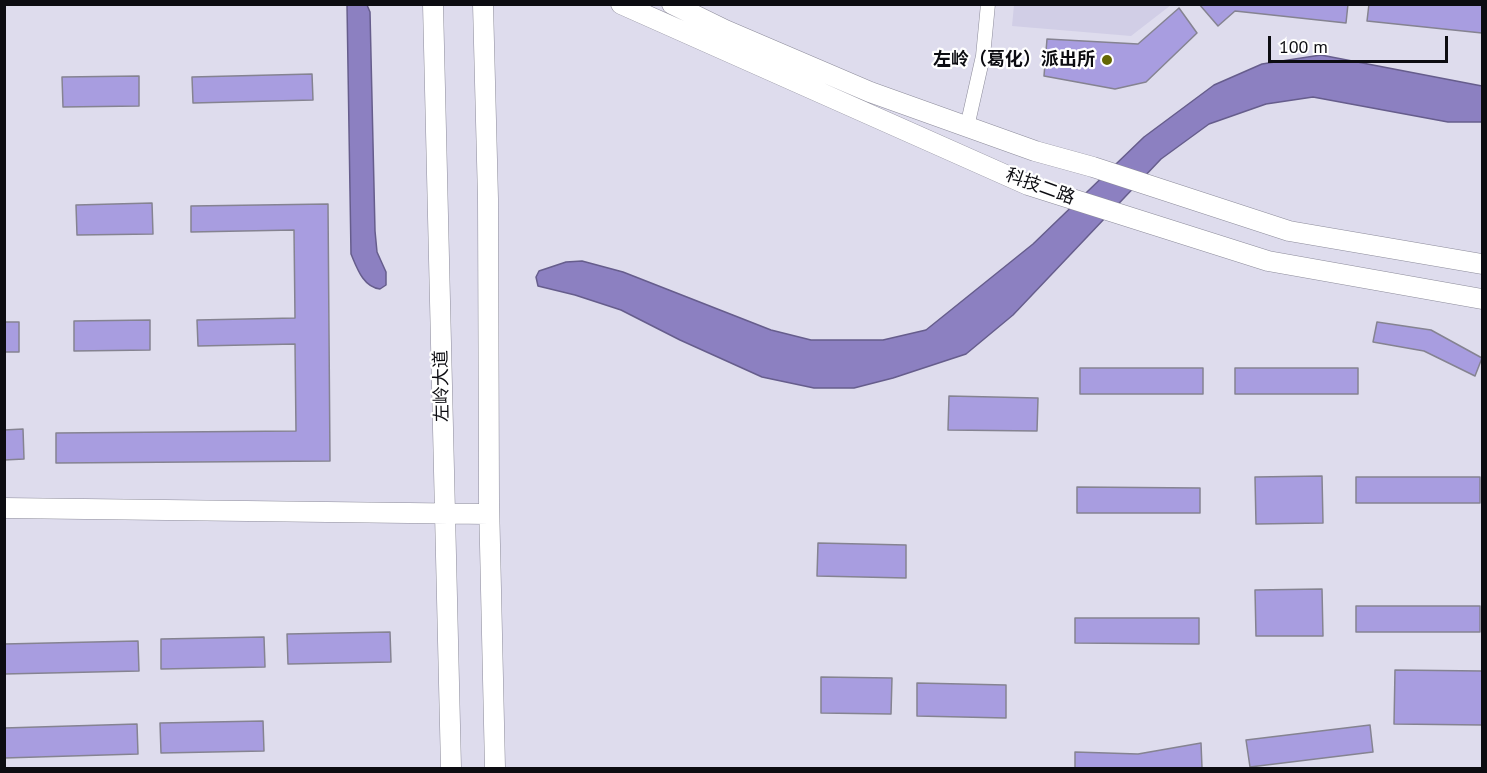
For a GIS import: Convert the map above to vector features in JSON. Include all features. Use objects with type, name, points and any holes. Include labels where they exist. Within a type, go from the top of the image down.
[{"type":"street","name":"左岭大道","points":[[433,4],[451,768]]},
{"type":"street","points":[[483,4],[488,199],[489,514],[495,768]]},
{"type":"street","name":"科技二路","points":[[621,4],[1017,181],[1268,261],[1482,299]]},
{"type":"street","name":"科技二路","points":[[672,4],[725,30],[870,92],[1035,151],[1093,167],[1145,186],[1289,231],[1482,264]]},
{"type":"street","points":[[967,127],[983,56],[988,4]]},
{"type":"street","points":[[4,508],[489,514]]},
{"type":"shaded area","points":[[1014,4],[1171,5],[1131,36],[1012,26]]},
{"type":"shaded area","points":[[347,5],[367,5],[370,12],[375,231],[377,252],[386,272],[386,285],[380,289],[365,281],[351,254]]},
{"type":"shaded area","points":[[1321,55],[1482,86],[1482,122],[1448,122],[1313,97],[1266,104],[1209,124],[1161,159],[1013,315],[966,354],[893,378],[854,388],[814,388],[762,377],[621,310],[538,286],[536,277],[539,271],[566,262],[582,261],[623,272],[771,330],[811,340],[883,340],[926,330],[1033,244],[1144,137],[1214,85],[1262,64]]},
{"type":"building","points":[[1199,4],[1348,4],[1346,23],[1235,11],[1218,26]]},
{"type":"building","points":[[1369,4],[1482,4],[1482,33],[1367,21]]},
{"type":"building","name":"左岭（葛化）派出所","points":[[1179,8],[1197,33],[1146,82],[1115,89],[1044,76],[1047,39],[1138,44]]},
{"type":"building","points":[[312,74],[313,100],[193,103],[192,77]]},
{"type":"building","points":[[139,76],[139,106],[63,107],[62,77]]},
{"type":"building","points":[[152,203],[153,234],[77,235],[76,205]]},
{"type":"building","points":[[328,204],[330,461],[56,463],[56,433],[296,431],[295,344],[198,346],[197,320],[295,318],[294,230],[191,232],[191,206]]},
{"type":"building","points":[[150,320],[150,350],[74,351],[74,321]]},
{"type":"building","points":[[4,322],[19,322],[19,352],[4,352]]},
{"type":"building","points":[[1377,322],[1431,330],[1482,358],[1475,376],[1424,351],[1373,342]]},
{"type":"building","points":[[1080,368],[1203,368],[1203,394],[1080,394]]},
{"type":"building","points":[[1235,368],[1358,368],[1358,394],[1235,394]]},
{"type":"building","points":[[949,396],[1038,398],[1037,431],[948,430]]},
{"type":"building","points":[[23,429],[24,459],[4,460],[4,430]]},
{"type":"building","points":[[1322,476],[1323,523],[1256,524],[1255,477]]},
{"type":"building","points":[[1356,477],[1480,477],[1480,503],[1356,503]]},
{"type":"building","points":[[1077,487],[1200,488],[1200,513],[1077,513]]},
{"type":"building","points":[[818,543],[906,545],[906,578],[817,576]]},
{"type":"building","points":[[1322,589],[1323,636],[1256,636],[1255,590]]},
{"type":"building","points":[[1356,606],[1480,606],[1480,632],[1356,632]]},
{"type":"building","points":[[1075,618],[1199,618],[1199,644],[1075,643]]},
{"type":"building","points":[[390,632],[391,662],[288,664],[287,634]]},
{"type":"building","points":[[264,637],[265,667],[161,669],[161,639]]},
{"type":"building","points":[[138,641],[139,671],[4,674],[4,644]]},
{"type":"building","points":[[1395,670],[1482,671],[1482,725],[1394,724]]},
{"type":"building","points":[[821,677],[892,678],[891,714],[821,713]]},
{"type":"building","points":[[917,683],[1006,685],[1006,718],[917,716]]},
{"type":"building","points":[[263,721],[264,751],[161,753],[160,723]]},
{"type":"building","points":[[137,724],[138,754],[4,758],[4,728]]},
{"type":"building","points":[[1370,725],[1373,752],[1250,767],[1246,740]]},
{"type":"building","points":[[1201,743],[1202,768],[1075,768],[1075,752],[1138,754]]},
{"type":"place","name":"左岭（葛化）派出所","points":[[1107,60]]}]
